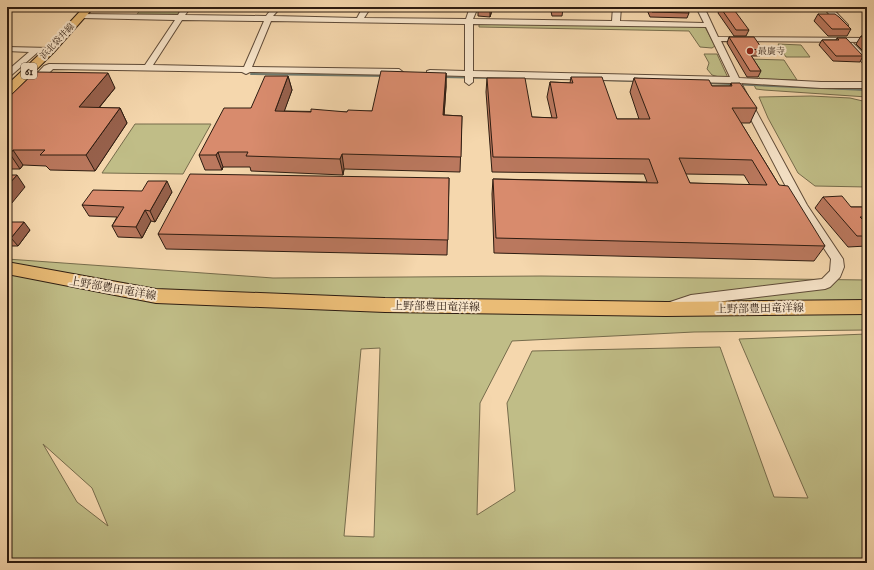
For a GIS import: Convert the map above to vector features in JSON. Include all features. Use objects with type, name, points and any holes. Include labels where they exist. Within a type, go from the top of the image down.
[{"type":"main road","name":"浜北袋井線","points":[[16,91],[50,50],[89,7]]},
{"type":"main road","name":"上野部豊田竜洋線","points":[[7,268],[156,296],[393,305],[666,309],[867,307]]},
{"type":"street","points":[[148,67],[187,7]]},
{"type":"street","points":[[247,70],[269,17],[277,7]]},
{"type":"street","points":[[360,19],[367,7]]},
{"type":"street","points":[[469,77],[469,21],[474,7]]},
{"type":"street","points":[[616,23],[617,7]]},
{"type":"street","points":[[666,309],[676,304],[691,300],[825,284],[835,275],[838,267],[837,259],[802,206],[738,84],[700,7]]},
{"type":"street","points":[[827,7],[857,40]]},
{"type":"street","points":[[81,16],[269,17],[709,25]]},
{"type":"street","points":[[716,40],[867,40]]},
{"type":"street","points":[[846,40],[867,62]]},
{"type":"street","points":[[7,49],[50,50]]},
{"type":"street","points":[[7,76],[36,50]]},
{"type":"street","points":[[7,110],[16,91],[46,68],[52,66],[406,72]]},
{"type":"street","points":[[422,72],[469,77],[738,84],[867,85]]},
{"type":"shaded area","points":[[143,7],[187,7],[182,14],[137,14]]},
{"type":"shaded area","points":[[479,21],[704,25],[715,46],[712,48],[700,47],[689,31],[479,27]]},
{"type":"shaded area","points":[[778,44],[801,45],[810,57],[786,57]]},
{"type":"shaded area","points":[[704,54],[717,54],[729,80],[712,75],[707,69],[709,63]]},
{"type":"shaded area","points":[[748,59],[784,60],[797,80],[760,79]]},
{"type":"shaded area","points":[[754,85],[867,90],[867,97],[764,90],[756,89]]},
{"type":"shaded area","points":[[811,96],[850,98],[867,102],[867,187],[815,186],[798,173],[768,118],[759,97]]},
{"type":"shaded area","points":[[135,124],[211,124],[183,174],[102,173]]},
{"type":"shaded area","points":[[7,259],[273,278],[541,276],[867,280],[867,330],[694,332],[512,341],[480,403],[477,515],[515,491],[507,403],[532,351],[720,347],[774,497],[808,498],[739,339],[867,334],[867,563],[7,563]],"holes":[[[380,348],[374,537],[344,536],[361,349]],[[43,444],[92,488],[108,526],[77,502]]]},
{"type":"building","points":[[479,7],[491,7],[490,10],[478,9]]},
{"type":"building","points":[[553,7],[563,7],[563,9],[553,9]]},
{"type":"building","points":[[649,7],[686,7],[689,13],[652,12]]},
{"type":"building","points":[[720,7],[732,7],[749,30],[736,30]]},
{"type":"building","points":[[818,14],[835,14],[851,29],[832,29]]},
{"type":"building","points":[[861,36],[867,36],[867,43]]},
{"type":"building","points":[[729,37],[754,37],[763,50],[747,49],[761,71],[750,71]]},
{"type":"building","points":[[837,38],[846,38],[863,56],[836,56],[822,40],[839,40]]},
{"type":"building","points":[[381,71],[446,73],[443,115],[462,116],[461,157],[342,154],[340,159],[246,156],[248,152],[218,152],[216,155],[199,155],[224,108],[251,108],[265,76],[288,76],[275,111],[311,112],[311,109],[347,112],[348,110],[372,111]]},
{"type":"building","points":[[35,72],[108,73],[79,107],[120,108],[86,155],[40,155],[45,150],[13,150],[10,154],[7,154],[7,99]]},
{"type":"building","points":[[571,77],[602,77],[617,119],[650,119],[634,78],[709,80],[712,86],[732,86],[731,83],[740,83],[757,108],[732,108],[779,185],[788,186],[825,246],[496,238],[493,179],[658,183],[649,159],[493,157],[487,78],[525,78],[532,117],[557,118],[550,82],[573,83]],"holes":[[[679,158],[752,160],[767,185],[690,183]]]},
{"type":"building","points":[[190,174],[449,178],[448,240],[158,234]]},
{"type":"building","points":[[7,175],[17,175],[7,186]]},
{"type":"building","points":[[148,181],[167,181],[150,211],[145,210],[136,227],[112,226],[124,207],[82,205],[93,190],[142,191]]},
{"type":"building","points":[[842,196],[851,207],[867,207],[867,217],[860,217],[867,224],[867,236],[857,236],[823,197]]},
{"type":"building","points":[[7,222],[24,222],[11,238],[7,238]]},
{"type":"waterway","points":[[251,74],[384,76]]},
{"type":"waterway","points":[[442,77],[492,78]]},
{"type":"waterway","points":[[520,78],[576,79]]},
{"type":"waterway","points":[[600,80],[638,81]]},
{"type":"waterway","points":[[706,83],[867,90]]},
{"type":"place","name":"最廣寺","points":[[750,51]]}]
